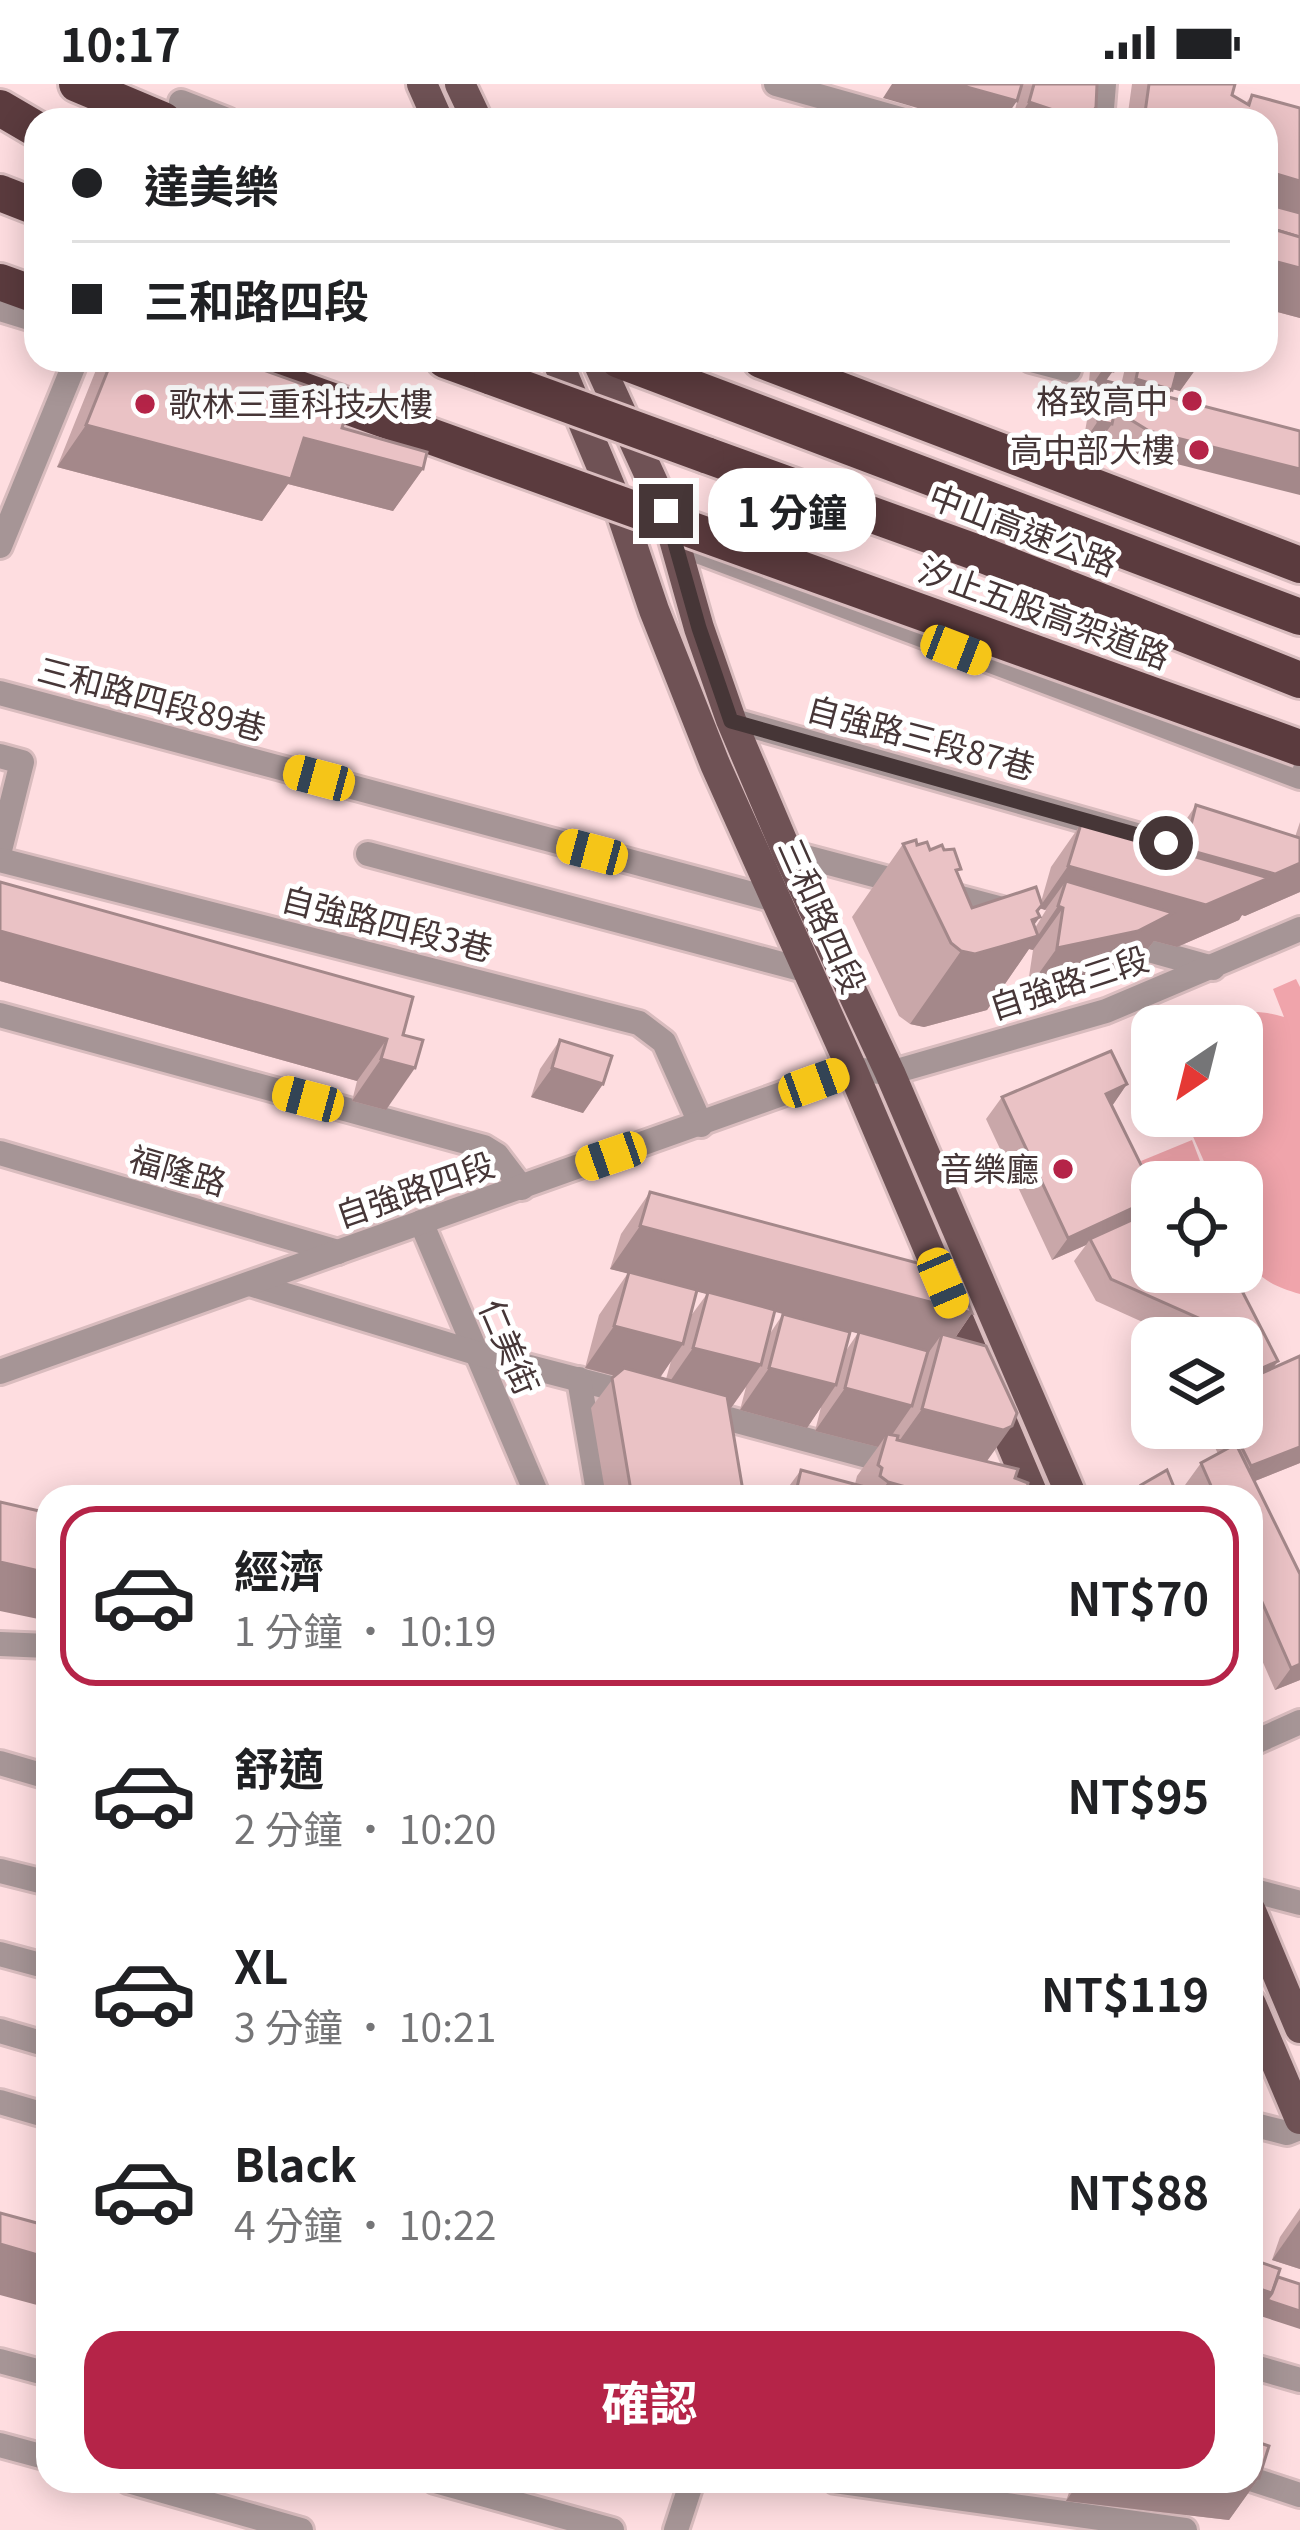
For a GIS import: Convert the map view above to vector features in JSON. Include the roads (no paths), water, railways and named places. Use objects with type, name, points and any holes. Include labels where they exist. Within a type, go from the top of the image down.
[{"type":"highway","points":[[77,84],[176,107]]},
{"type":"highway","name":"汐止五股高架道路","points":[[251,372],[1300,748]]},
{"type":"highway","name":"中山高速公路","points":[[478,372],[978,553],[1300,680]]},
{"type":"highway","name":"中山高速公路","points":[[637,372],[694,388],[1300,617]]},
{"type":"highway","points":[[793,372],[1300,565]]},
{"type":"main road","name":"三和路四段","points":[[562,372],[622,515],[715,764],[852,1069],[1029,1485]]},
{"type":"main road","name":"三和路四段","points":[[612,372],[666,511],[731,721],[890,1073],[1067,1485]]},
{"type":"main road","points":[[1263,1939],[1298,2020]]},
{"type":"main road","points":[[1263,2032],[1300,2119]]},
{"type":"street","points":[[776,84],[861,108]]},
{"type":"street","points":[[0,546],[71,372]]},
{"type":"street","points":[[676,543],[1300,777]]},
{"type":"street","name":"三和路四段89巷","points":[[0,693],[775,901]]},
{"type":"street","name":"自強路三段87巷","points":[[731,721],[1233,863]]},
{"type":"street","points":[[0,756],[22,762],[0,855]]},
{"type":"street","points":[[787,852],[1038,919]]},
{"type":"street","points":[[368,854],[808,971]]},
{"type":"street","name":"自強路四段3巷","points":[[0,855],[639,1023],[664,1042],[701,1125]]},
{"type":"street","name":"自強路三段","points":[[852,1069],[890,1073],[1106,1011],[1300,928]]},
{"type":"street","points":[[1103,937],[1214,968]]},
{"type":"street","points":[[0,1015],[484,1147],[497,1155],[522,1188]]},
{"type":"street","name":"自強路四段","points":[[0,1372],[852,1069]]},
{"type":"street","name":"福隆路","points":[[0,1153],[338,1252]]},
{"type":"street","name":"仁美街","points":[[421,1222],[533,1485]]},
{"type":"street","points":[[250,1284],[476,1353],[934,1474]]},
{"type":"street","points":[[579,1379],[597,1485]]},
{"type":"street","points":[[0,1644],[36,1646]]},
{"type":"street","points":[[1263,1739],[1300,1722]]},
{"type":"street","points":[[0,1763],[36,1774]]},
{"type":"street","points":[[0,1871],[36,1880]]},
{"type":"street","points":[[1263,1893],[1300,1903]]},
{"type":"street","points":[[0,1954],[36,1964]]},
{"type":"street","points":[[0,2032],[36,2042]]},
{"type":"street","points":[[0,2102],[36,2112]]},
{"type":"street","points":[[1263,2127],[1287,2134],[1300,2128]]},
{"type":"street","points":[[0,2361],[36,2371]]},
{"type":"street","points":[[1263,2369],[1300,2380]]},
{"type":"street","points":[[0,2445],[36,2455]]},
{"type":"street","points":[[1263,2483],[1300,2495]]},
{"type":"street","points":[[170,2493],[301,2530]]},
{"type":"street","points":[[478,2493],[612,2530]]},
{"type":"street","points":[[676,2530],[688,2493]]},
{"type":"street","points":[[909,2493],[1096,2524],[1185,2530]]},
{"type":"place","name":"格致高中","points":[[1192,401]]},
{"type":"place","name":"歌林三重科技大樓","points":[[145,404]]},
{"type":"place","name":"高中部大樓","points":[[1199,450]]},
{"type":"place","name":"音樂廳","points":[[1063,1169]]}]
